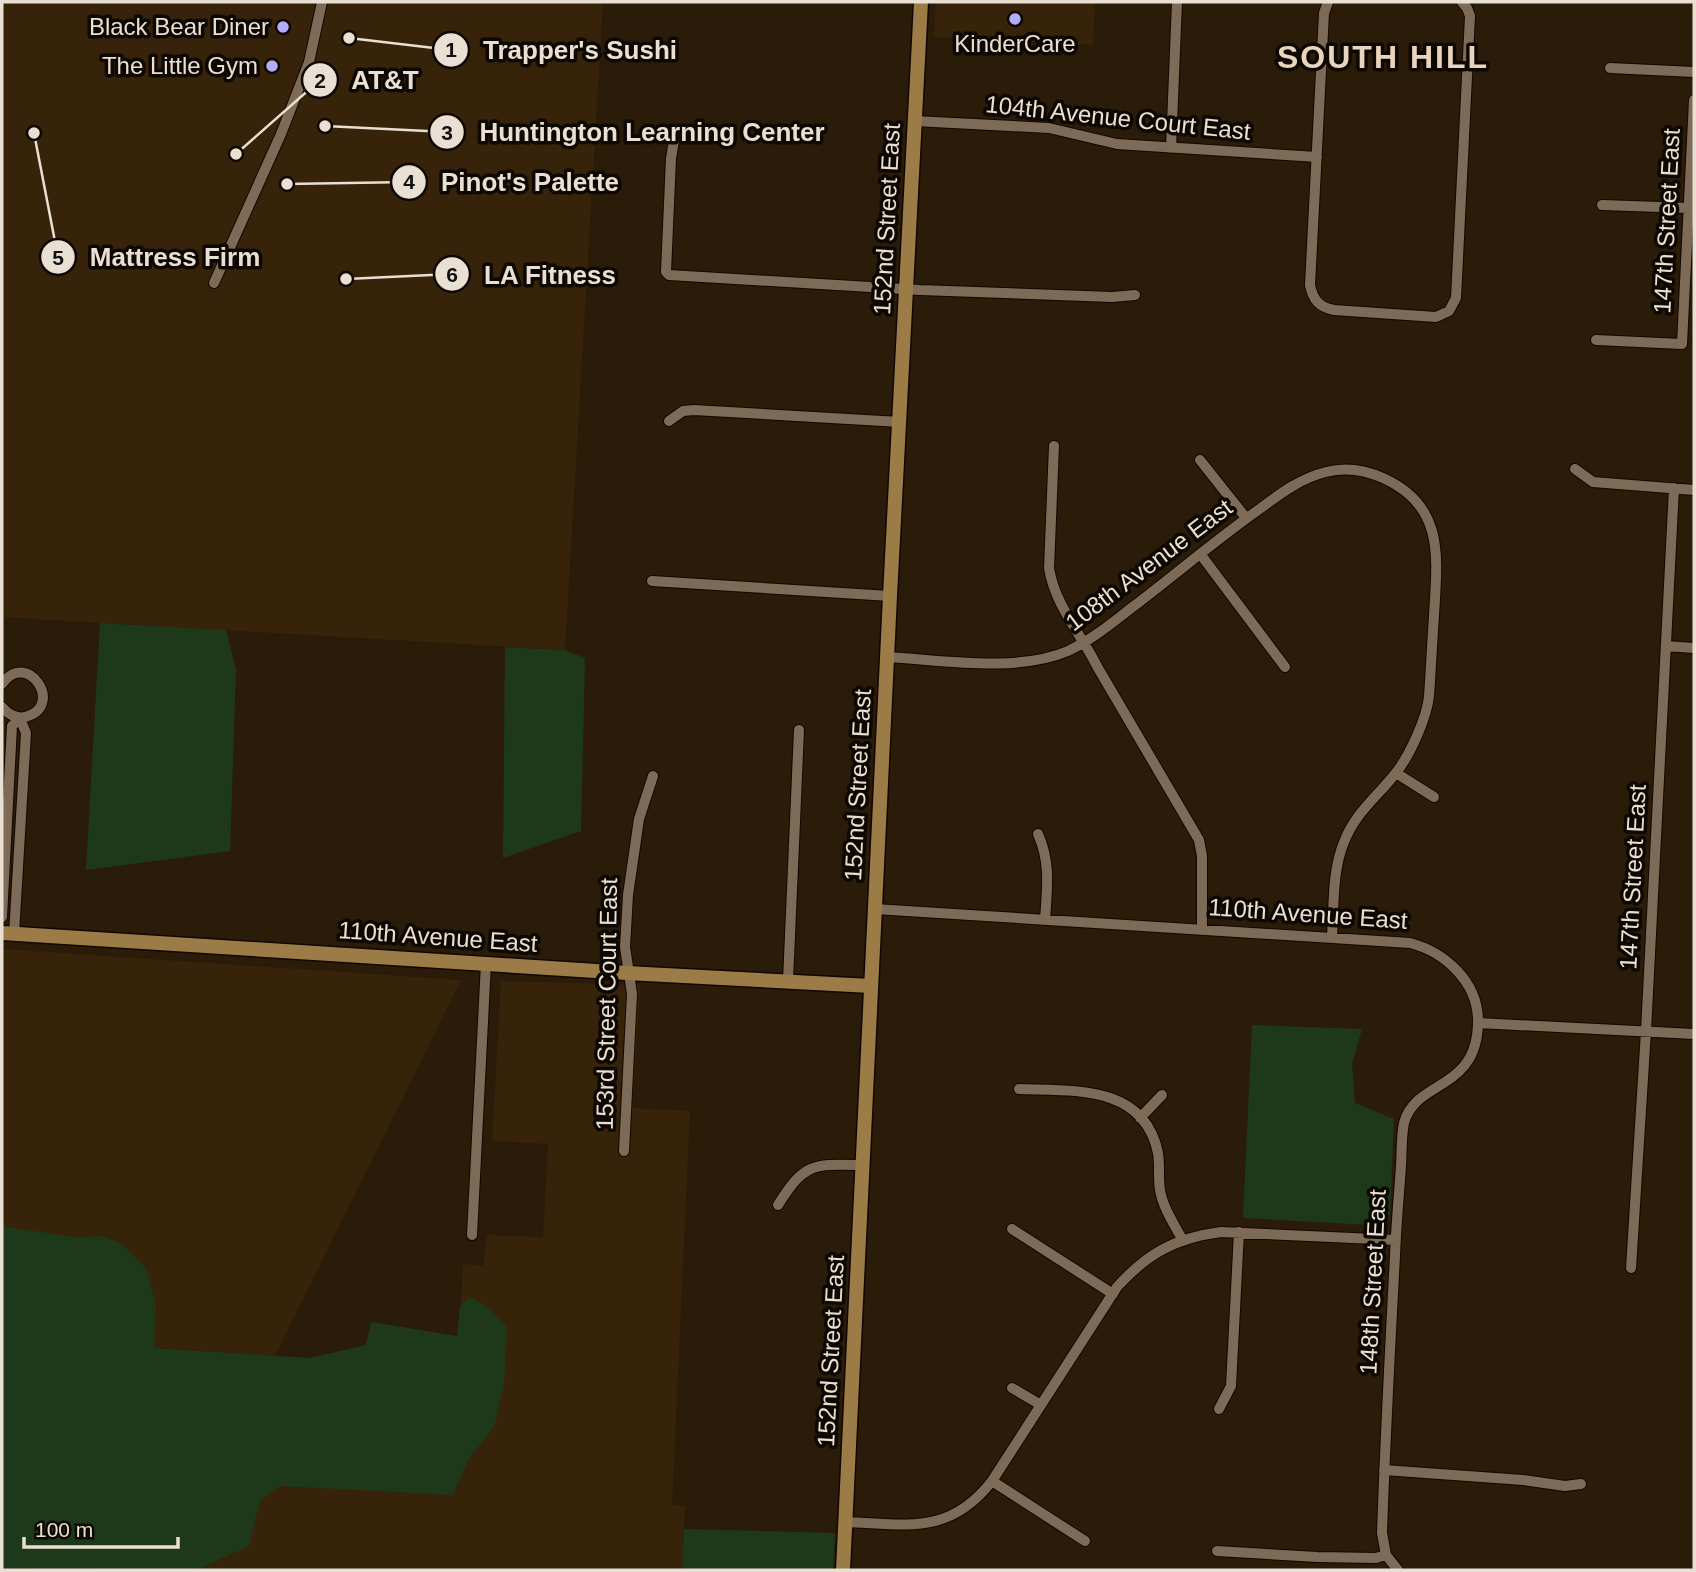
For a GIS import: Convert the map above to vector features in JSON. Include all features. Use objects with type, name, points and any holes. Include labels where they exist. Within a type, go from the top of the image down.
[{"type":"main road","name":"152nd Street East","points":[[843,1570],[921,2]]},
{"type":"main road","name":"110th Avenue East","points":[[8,934],[871,986]]},
{"type":"street","points":[[214,283],[281,134],[309,62],[321,2]]},
{"type":"street","points":[[1171,148],[1177,2]]},
{"type":"street","points":[[1328,2],[1324,13],[1310,285],[1317,302],[1325,308],[1436,317],[1449,311],[1457,298],[1470,16],[1463,3]]},
{"type":"street","points":[[1609,68],[1694,72]]},
{"type":"street","name":"147th Street East","points":[[1596,340],[1682,344],[1694,100]]},
{"type":"street","name":"104th Avenue Court East","points":[[915,121],[1049,128],[1117,144],[1317,158]]},
{"type":"street","points":[[727,136],[690,132],[675,140],[671,158],[666,272],[676,276],[906,289],[1112,297],[1135,295]]},
{"type":"street","points":[[1602,205],[1689,208]]},
{"type":"street","points":[[668,421],[683,411],[694,410],[900,422]]},
{"type":"street","points":[[1054,446],[1051,578],[1076,632],[1086,643],[1199,840],[1202,856],[1202,929]]},
{"type":"street","points":[[1200,460],[1246,518]]},
{"type":"street","points":[[1576,469],[1593,482],[1694,490]]},
{"type":"street","name":"108th Avenue East","points":[[888,657],[990,663],[1027,662],[1051,657],[1086,643],[1292,485],[1327,471],[1367,472],[1393,483],[1417,502],[1436,541],[1429,700],[1417,735],[1396,773]]},
{"type":"street","name":"147th Street East","points":[[1631,1268],[1674,488]]},
{"type":"street","points":[[1201,555],[1285,667]]},
{"type":"street","points":[[652,581],[890,596]]},
{"type":"street","points":[[1666,646],[1694,648]]},
{"type":"street","points":[[2,684],[10,676],[25,673],[37,680],[41,687],[42,701],[34,713],[20,718],[12,726],[2,917]]},
{"type":"street","points":[[2,707],[20,718]]},
{"type":"street","points":[[8,934],[26,733],[20,718]]},
{"type":"street","points":[[788,981],[799,730]]},
{"type":"street","points":[[1332,937],[1337,872],[1344,840],[1366,803],[1396,773],[1434,797]]},
{"type":"street","name":"153rd Street Court East","points":[[624,1151],[632,994],[625,947],[633,853],[639,819],[653,776]]},
{"type":"street","points":[[1038,834],[1048,866],[1045,920]]},
{"type":"street","name":"110th Avenue East","points":[[875,909],[1410,943],[1434,951],[1452,965],[1466,983],[1477,1006],[1478,1023]]},
{"type":"street","points":[[471,1235],[486,963]]},
{"type":"street","points":[[1478,1023],[1694,1034]]},
{"type":"street","name":"148th Street East","points":[[1398,1570],[1387,1555],[1382,1533],[1396,1240],[1405,1119],[1416,1102],[1453,1078],[1468,1062],[1473,1052],[1478,1023]]},
{"type":"street","points":[[1019,1089],[1101,1094],[1124,1104],[1140,1118],[1150,1131],[1158,1151],[1162,1200],[1182,1240]]},
{"type":"street","points":[[1140,1118],[1163,1095]]},
{"type":"street","points":[[778,1205],[793,1180],[808,1170],[828,1165],[862,1165]]},
{"type":"street","points":[[1012,1229],[1113,1294]]},
{"type":"street","points":[[845,1522],[919,1524],[946,1519],[972,1504],[992,1481],[1113,1294],[1140,1264],[1164,1247],[1182,1240],[1221,1232],[1396,1240]]},
{"type":"street","points":[[1219,1409],[1231,1387],[1240,1232]]},
{"type":"street","points":[[1012,1388],[1041,1405]]},
{"type":"street","points":[[1384,1470],[1523,1480],[1565,1486],[1581,1484]]},
{"type":"street","points":[[992,1481],[1085,1541]]},
{"type":"street","points":[[1217,1551],[1376,1558],[1387,1555]]},
{"type":"shaded area","points":[[2,2],[603,2],[565,650],[2,617]]},
{"type":"shaded area","name":"KinderCare","points":[[936,2],[1095,2],[1093,45],[934,37]]},
{"type":"shaded area","points":[[2,949],[461,980],[275,1356],[2,1337]]},
{"type":"shaded area","points":[[501,981],[640,985],[633,1108],[690,1111],[672,1505],[685,1506],[682,1570],[2,1570],[2,1554],[458,1367],[463,1264],[483,1266],[487,1235],[543,1237],[548,1144],[492,1141]]},
{"type":"green space","points":[[100,623],[226,630],[236,670],[230,851],[86,870]]},
{"type":"green space","points":[[505,647],[565,650],[585,658],[581,831],[503,858]]},
{"type":"green space","points":[[1252,1025],[1362,1029],[1352,1064],[1355,1103],[1394,1119],[1390,1214],[1386,1226],[1243,1218]]},
{"type":"green space","points":[[2,1226],[73,1237],[104,1236],[123,1245],[146,1268],[156,1305],[154,1348],[310,1358],[366,1345],[371,1322],[457,1336],[460,1306],[469,1297],[486,1306],[507,1327],[504,1385],[494,1427],[470,1457],[453,1495],[280,1486],[260,1501],[249,1546],[196,1570],[2,1568]]},
{"type":"green space","points":[[684,1529],[835,1533],[833,1570],[682,1570]]},
{"type":"place","name":"KinderCare","points":[[1015,19]]},
{"type":"place","name":"Black Bear Diner","points":[[283,27]]},
{"type":"place","name":"Trapper's Sushi","points":[[349,38]]},
{"type":"place","name":"The Little Gym","points":[[272,66]]},
{"type":"place","name":"Huntington Learning Center","points":[[325,126]]},
{"type":"place","name":"Mattress Firm","points":[[34,133]]},
{"type":"place","name":"AT&T","points":[[236,154]]},
{"type":"place","name":"Pinot's Palette","points":[[287,184]]},
{"type":"place","name":"LA Fitness","points":[[346,279]]},
{"type":"district","name":"SOUTH HILL","points":[[1383,57]]}]
